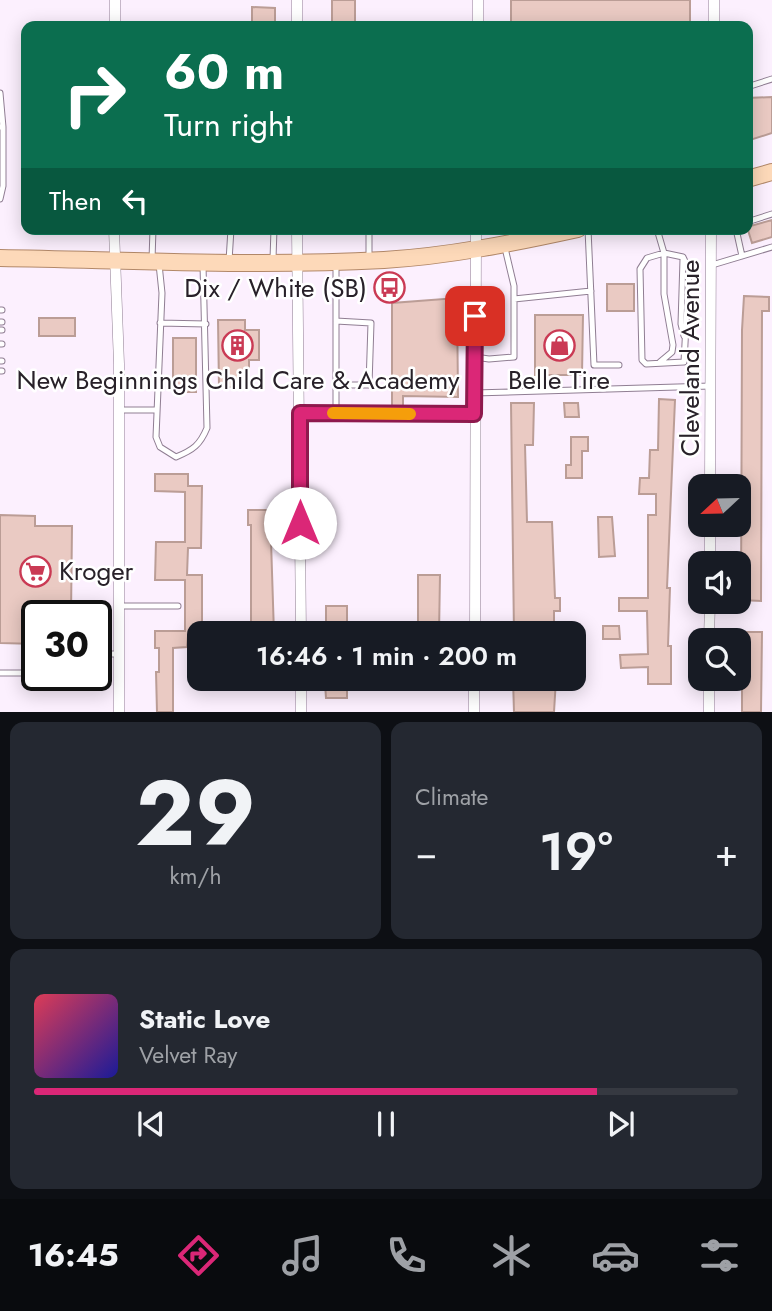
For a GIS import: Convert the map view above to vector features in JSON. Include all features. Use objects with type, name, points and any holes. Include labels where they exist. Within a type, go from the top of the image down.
[{"type":"main road","points":[[753,177],[772,172]]},
{"type":"main road","points":[[0,258],[273,262],[369,260],[477,249],[550,235]]},
{"type":"street","points":[[115,0],[115,21]]},
{"type":"street","points":[[297,0],[297,21]]},
{"type":"street","points":[[478,0],[478,21]]},
{"type":"street","points":[[714,0],[714,21]]},
{"type":"street","points":[[114,235],[119,712]]},
{"type":"street","points":[[297,235],[301,621]]},
{"type":"street","points":[[475,621],[476,235]]},
{"type":"street","name":"Cleveland Avenue","points":[[710,474],[711,235]]},
{"type":"street","points":[[301,691],[301,712]]},
{"type":"street","points":[[474,691],[474,712]]},
{"type":"street","points":[[709,691],[709,712]]},
{"type":"lane","points":[[753,85],[772,79]]},
{"type":"lane","points":[[0,93],[4,186],[0,199]]},
{"type":"lane","points":[[753,220],[772,214]]},
{"type":"lane","points":[[154,235],[162,293],[156,437],[160,447],[176,457],[193,450],[201,442],[207,428],[203,261]]},
{"type":"lane","points":[[229,261],[231,235]]},
{"type":"lane","points":[[273,262],[274,235]]},
{"type":"lane","points":[[369,235],[369,260]]},
{"type":"lane","points":[[588,235],[594,365],[619,365]]},
{"type":"lane","points":[[657,364],[666,358],[673,345],[664,294],[664,253],[659,235]]},
{"type":"lane","points":[[736,235],[742,256]]},
{"type":"lane","points":[[475,357],[514,357],[513,286],[504,245]]},
{"type":"lane","points":[[712,265],[772,247]]},
{"type":"lane","points":[[664,253],[683,257],[689,270],[684,362],[646,364],[642,359],[640,270],[647,258],[664,253]]},
{"type":"lane","points":[[336,261],[336,413]]},
{"type":"lane","points":[[514,299],[591,291]]},
{"type":"lane","points":[[336,321],[371,323],[369,385],[336,385]]},
{"type":"lane","points":[[160,323],[206,324]]},
{"type":"lane","points":[[474,393],[710,386]]},
{"type":"lane","points":[[118,410],[156,410]]},
{"type":"lane","points":[[300,413],[474,414]]},
{"type":"lane","points":[[120,606],[178,606]]},
{"type":"lane","points":[[112,654],[120,654]]},
{"type":"lane","points":[[0,673],[21,673]]},
{"type":"building","points":[[332,0],[355,0],[355,21],[332,21]]},
{"type":"building","points":[[511,0],[690,0],[690,21],[511,21]]},
{"type":"building","points":[[252,7],[275,8],[275,21],[252,21]]},
{"type":"building","points":[[772,97],[772,133],[753,139],[753,98]]},
{"type":"building","points":[[772,220],[772,237],[752,243],[750,235],[753,235],[753,225]]},
{"type":"building","points":[[607,284],[634,284],[634,311],[607,311]]},
{"type":"building","points":[[744,296],[769,297],[769,311],[762,311],[761,601],[751,600],[751,551],[741,551],[741,537],[751,537],[751,474],[741,474]]},
{"type":"building","points":[[457,298],[458,397],[403,396],[403,407],[392,407],[392,303]]},
{"type":"building","name":"Belle Tire","points":[[535,315],[583,315],[582,375],[535,375]]},
{"type":"building","points":[[39,318],[75,318],[75,336],[39,336]]},
{"type":"building","name":"New Beginnings Child Care & Academy","points":[[218,320],[245,320],[245,330],[259,330],[259,360],[249,360],[249,387],[219,387]]},
{"type":"building","points":[[173,338],[196,338],[196,392],[173,392]]},
{"type":"building","points":[[659,399],[675,400],[667,588],[670,588],[668,646],[671,646],[671,684],[648,684],[648,667],[621,668],[620,655],[648,654],[647,611],[619,611],[619,598],[648,598],[648,515],[656,515],[656,494],[639,494],[640,478],[649,478],[650,450],[658,450]]},
{"type":"building","points":[[511,403],[534,403],[533,445],[525,445],[527,522],[552,522],[555,598],[560,598],[560,611],[554,611],[554,621],[514,621]]},
{"type":"building","points":[[564,403],[578,403],[579,417],[565,417]]},
{"type":"building","points":[[571,437],[588,437],[588,451],[582,451],[582,478],[566,478],[566,465],[571,465]]},
{"type":"building","points":[[155,474],[188,474],[188,486],[202,486],[201,548],[188,548],[187,575],[202,575],[202,621],[187,621],[187,647],[173,648],[173,712],[157,712],[156,672],[159,672],[159,648],[155,648],[155,631],[185,631],[185,580],[155,580],[156,542],[185,542],[185,492],[155,491]]},
{"type":"building","points":[[248,510],[270,510],[274,621],[251,621],[251,525],[248,525]]},
{"type":"building","name":"Kroger","points":[[0,515],[35,516],[35,526],[72,526],[71,600],[21,600],[21,644],[0,643]]},
{"type":"building","points":[[598,517],[612,517],[615,556],[599,557]]},
{"type":"building","points":[[418,575],[440,575],[439,621],[418,621]]},
{"type":"building","points":[[326,606],[347,606],[347,621],[326,621]]},
{"type":"building","points":[[603,626],[619,626],[620,639],[603,639]]},
{"type":"building","points":[[751,632],[762,632],[761,712],[742,712],[742,691],[751,691]]},
{"type":"building","points":[[326,691],[347,691],[347,698],[326,698]]},
{"type":"building","points":[[513,691],[555,691],[554,712],[514,712]]},
{"type":"slow traffic","points":[[333,413],[410,414]]},
{"type":"place","name":"Dix / White (SB)","points":[[390,288]]},
{"type":"place","name":"New Beginnings Child Care & Academy","points":[[238,345]]},
{"type":"place","name":"Belle Tire","points":[[559,345]]},
{"type":"place","name":"Kroger","points":[[36,571]]},
{"type":"route","points":[[300,523],[300,413],[474,414],[475,316]]}]
